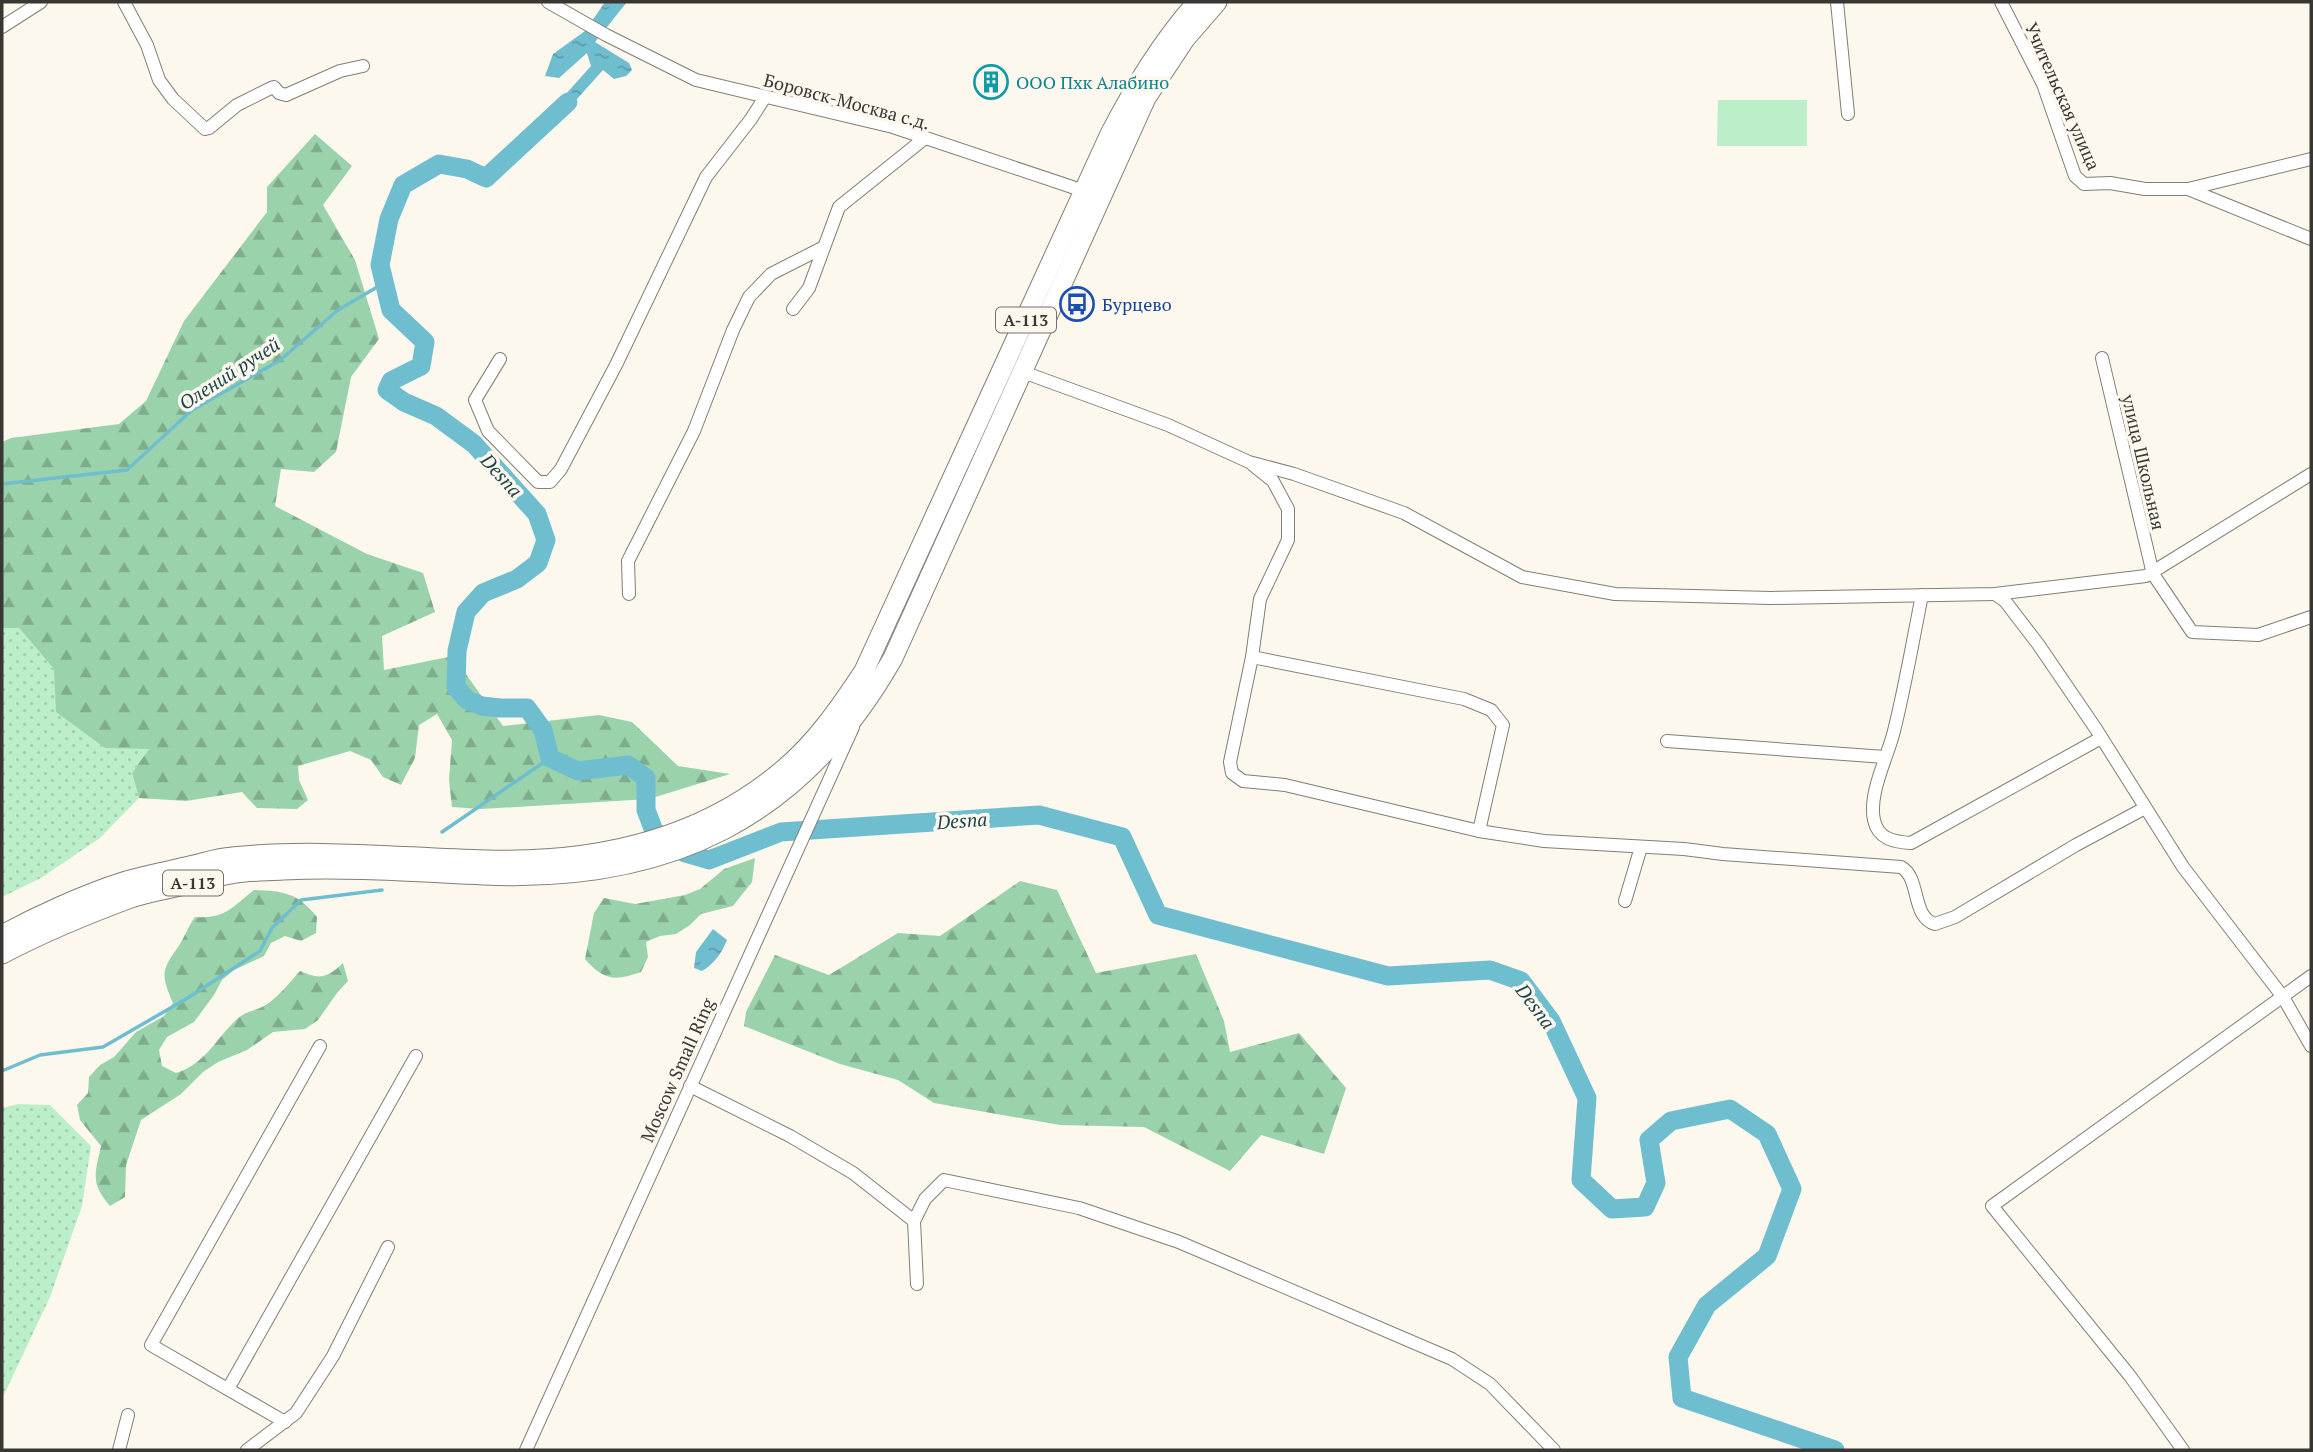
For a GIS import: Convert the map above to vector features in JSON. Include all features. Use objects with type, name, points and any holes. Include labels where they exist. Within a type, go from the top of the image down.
[{"type":"highway","name":"А-113","points":[[2,934],[123,882],[231,857],[334,853],[618,867],[686,847],[720,832],[759,809],[792,773],[844,701],[876,650],[1084,191],[1137,82],[1162,44],[1197,2]]},
{"type":"highway","name":"А-113","points":[[792,773],[832,745],[864,706],[893,658],[1146,98],[1185,39],[1217,2]]},
{"type":"highway","name":"А-113","points":[[2,954],[30,939],[130,898],[236,873],[333,868],[487,875],[575,866]]},
{"type":"street","points":[[2,27],[41,2]]},
{"type":"street","points":[[124,2],[147,45],[159,80],[173,99],[205,129],[237,105],[263,91],[274,87],[279,93],[286,95],[340,71],[363,66]]},
{"type":"street","name":"Боровск-Москва с.д.","points":[[548,2],[695,80],[880,124],[1084,191]]},
{"type":"street","points":[[1838,2],[1849,114]]},
{"type":"street","name":"Учительская улица","points":[[2001,2],[2043,84],[2075,176],[2084,184],[2110,183],[2145,189],[2188,189],[2311,159]]},
{"type":"street","points":[[500,359],[475,400],[488,431],[538,482],[550,482],[561,470],[616,365],[706,177],[751,120],[765,97]]},
{"type":"street","points":[[793,309],[809,288],[839,207],[925,138]]},
{"type":"street","points":[[2188,189],[2311,239]]},
{"type":"street","points":[[629,594],[628,561],[694,431],[733,330],[749,297],[771,274],[824,247]]},
{"type":"street","name":"улица Школьная","points":[[2102,358],[2152,574]]},
{"type":"street","points":[[1023,372],[1168,425],[1250,462],[1294,474],[1404,513],[1522,577],[1615,594],[1770,597],[1995,594],[2152,574],[2311,474]]},
{"type":"street","points":[[1250,462],[1273,481],[1288,509],[1288,540],[1261,599],[1230,762],[1232,773],[1243,781],[1284,785],[1479,831],[1544,841],[1901,867],[1909,876],[1922,912],[1927,920],[1935,924],[1955,917],[2145,807]]},
{"type":"street","points":[[2152,574],[2192,632],[2258,635],[2311,617]]},
{"type":"street","points":[[1995,594],[2005,601],[2038,644],[2196,885],[2283,997],[2311,1046]]},
{"type":"street","points":[[1922,595],[1893,733],[1874,804],[1877,828],[1887,839],[1911,843],[2101,738]]},
{"type":"street","points":[[1252,657],[1445,695],[1477,704],[1497,715],[1503,725],[1479,831]]},
{"type":"street","name":"Moscow Small Ring","points":[[526,1450],[820,797],[864,706]]},
{"type":"street","points":[[1667,741],[1885,757]]},
{"type":"street","points":[[1625,901],[1641,847]]},
{"type":"street","points":[[2183,1450],[2130,1376],[1992,1206],[2311,976]]},
{"type":"street","points":[[285,1422],[151,1345],[320,1046]]},
{"type":"street","points":[[228,1389],[416,1056]]},
{"type":"street","points":[[690,1086],[790,1136],[853,1173],[914,1221]]},
{"type":"street","points":[[917,1284],[914,1221],[925,1199],[944,1180],[1079,1208],[1179,1242],[1452,1359],[1490,1384],[1555,1450]]},
{"type":"street","points":[[247,1450],[296,1413],[333,1356],[388,1247]]},
{"type":"street","points":[[119,1450],[128,1415]]},
{"type":"green space","points":[[1718,100],[1807,100],[1807,146],[1717,146]]},
{"type":"green space","points":[[315,134],[352,166],[323,205],[355,260],[379,339],[351,377],[336,452],[314,472],[281,469],[275,506],[367,554],[423,573],[435,612],[382,636],[384,670],[453,656],[503,726],[599,715],[632,722],[678,766],[730,774],[649,799],[481,809],[452,807],[449,780],[452,740],[437,714],[419,725],[415,758],[401,785],[383,777],[371,760],[350,751],[298,766],[299,780],[308,800],[297,809],[257,808],[242,792],[186,801],[139,798],[132,773],[149,749],[105,748],[56,712],[54,669],[19,628],[2,628],[2,442],[11,438],[119,424],[146,401],[184,321],[267,212],[267,187]]},
{"type":"green space","points":[[2,628],[19,628],[54,669],[105,748],[150,748],[132,773],[139,798],[100,838],[41,878],[2,897]]},
{"type":"green space","points":[[755,858],[752,882],[733,906],[701,914],[676,934],[660,936],[646,942],[648,957],[641,972],[624,977],[610,977],[598,972],[585,959],[594,913],[604,898],[635,904],[685,895],[700,889],[724,869]]},
{"type":"green space","points":[[1020,881],[1057,890],[1096,973],[1196,954],[1224,1021],[1230,1052],[1299,1033],[1346,1088],[1324,1154],[1261,1135],[1230,1171],[1144,1127],[1060,1125],[934,1103],[898,1080],[840,1064],[744,1026],[746,1012],[775,955],[829,975],[898,933],[940,936]]},
{"type":"green space","points":[[254,890],[274,891],[297,898],[317,917],[316,933],[301,941],[285,936],[271,943],[264,956],[234,970],[222,980],[194,1022],[167,1037],[159,1050],[162,1066],[176,1073],[195,1064],[236,1020],[269,1003],[300,971],[313,976],[323,976],[343,963],[348,981],[318,1020],[305,1029],[273,1032],[247,1050],[218,1062],[203,1072],[181,1094],[141,1120],[126,1165],[125,1197],[110,1206],[99,1191],[96,1178],[101,1146],[80,1120],[77,1105],[88,1093],[89,1077],[100,1065],[114,1057],[136,1032],[164,1016],[173,1003],[166,986],[166,968],[195,917],[221,914]]},
{"type":"green space","points":[[18,1104],[50,1105],[91,1146],[82,1206],[50,1297],[2,1399],[2,1108]]},
{"type":"water","points":[[605,2],[627,2],[595,42],[629,63],[632,70],[626,76],[614,79],[603,70],[559,119],[549,120],[548,114],[591,66],[587,53],[559,78],[545,76],[553,54],[585,31]]},
{"type":"water","points":[[713,929],[727,940],[717,958],[702,971],[694,968],[696,952]]},
{"type":"waterway","name":"Desna","points":[[568,102],[486,178],[467,169],[439,164],[403,185],[389,219],[380,265],[391,310],[425,342],[421,366],[391,381],[387,390],[404,402],[436,416],[474,444],[537,514],[546,540],[538,563],[517,579],[483,593],[466,612],[457,651],[456,687],[467,700],[482,706],[527,708],[543,730],[550,758],[578,771],[628,765],[646,778],[646,810],[654,831],[685,853],[709,860],[781,832],[1039,815],[1122,837],[1158,915],[1388,976],[1490,970],[1521,981],[1551,1021],[1587,1098],[1581,1180],[1612,1209],[1645,1207],[1656,1183],[1649,1140],[1671,1121],[1730,1109],[1767,1134],[1792,1189],[1767,1256],[1707,1305],[1678,1357],[1682,1398],[1835,1450]]},
{"type":"waterway","name":"Олений ручей","points":[[2,484],[127,470],[192,410],[279,361],[338,310],[384,283]]},
{"type":"waterway","points":[[442,832],[550,758]]},
{"type":"waterway","points":[[2,1071],[40,1055],[103,1047],[186,999],[260,951],[272,928],[301,900],[382,890]]},
{"type":"place","name":"ООО Пхк Алабино","points":[[991,82]]},
{"type":"place","name":"Бурцево","points":[[1077,304]]}]
